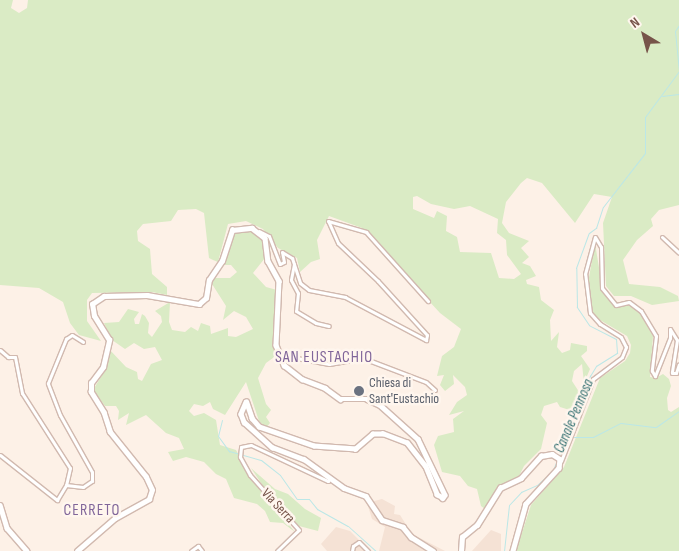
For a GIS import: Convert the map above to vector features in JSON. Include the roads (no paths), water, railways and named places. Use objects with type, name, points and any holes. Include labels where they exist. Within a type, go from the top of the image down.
[{"type":"street","points":[[77,551],[114,518],[149,499],[152,490],[146,477],[110,432],[104,413],[91,392],[91,383],[103,367],[109,340],[94,316],[92,304],[104,296],[147,295],[200,304],[206,298],[208,283],[222,261],[232,230],[252,228],[269,236],[280,264],[284,262],[282,252],[292,258],[300,283],[309,290],[345,298],[428,339],[378,281],[338,243],[328,224],[331,220],[341,227],[366,232],[428,300]]},
{"type":"street","points":[[259,231],[265,238],[268,261],[279,281],[276,339],[279,355],[291,371],[340,399],[367,399],[380,405],[418,439],[445,495],[443,498],[436,495],[425,466],[407,443],[379,433],[356,449],[314,446],[259,427],[252,419],[249,404],[243,404],[241,414],[244,422],[266,443],[304,459],[344,488],[366,496],[382,520],[403,527],[411,537],[433,551]]},
{"type":"street","points":[[513,551],[523,509],[552,478],[593,379],[622,357],[626,347],[621,337],[600,324],[590,314],[584,292],[585,274],[595,237],[601,247],[600,267],[606,294],[616,304],[629,302],[641,311],[656,336],[652,375],[655,376],[670,338],[670,329],[676,340],[672,373],[676,373],[679,364]]},
{"type":"street","points":[[662,237],[679,254]]},
{"type":"street","points":[[294,264],[291,280],[298,293],[296,311],[316,323],[329,326]]},
{"type":"street","points":[[66,485],[83,487],[94,478],[60,415],[48,383],[66,339],[72,335],[84,342]]},
{"type":"street","points":[[0,350],[8,357],[15,357],[22,393],[70,468],[66,485],[57,500],[0,455]]},
{"type":"street","points":[[279,355],[329,364],[363,358],[426,382],[435,390]]},
{"type":"street","name":"Via Serra","points":[[277,551],[299,530],[268,498],[240,457],[240,451],[244,445],[251,445],[328,481],[330,478]]},
{"type":"street","points":[[461,551],[462,537],[477,524],[500,488],[521,478],[541,456],[556,455],[560,460]]},
{"type":"street","points":[[0,505],[7,528],[27,551]]},
{"type":"street","points":[[352,551],[352,546],[359,542],[368,551]]},
{"type":"street","points":[[191,551],[198,546],[202,551]]},
{"type":"waterway","name":"Canale Pennosa","points":[[559,457],[565,430],[590,376],[596,366],[617,353],[616,339],[589,325],[577,307],[576,268],[589,233],[596,228],[603,207],[645,153],[645,117],[679,71],[675,31],[679,25]]},
{"type":"waterway","points":[[662,96],[679,94]]},
{"type":"waterway","points":[[574,437],[593,437],[621,423],[656,427],[679,411]]},
{"type":"waterway","points":[[222,420],[218,436],[229,451],[261,460],[280,475],[297,499],[309,499],[317,509],[348,526],[376,551]]},
{"type":"waterway","name":"Canale Pennosa","points":[[504,551],[509,505],[521,492],[537,485],[553,470],[557,460]]},
{"type":"place","name":"Chiesa di Sant'Eustachio","points":[[359,391]]},
{"type":"district","name":"SAN EUSTACHIO","points":[[324,358]]},
{"type":"district","name":"CERRETO","points":[[92,511]]}]
